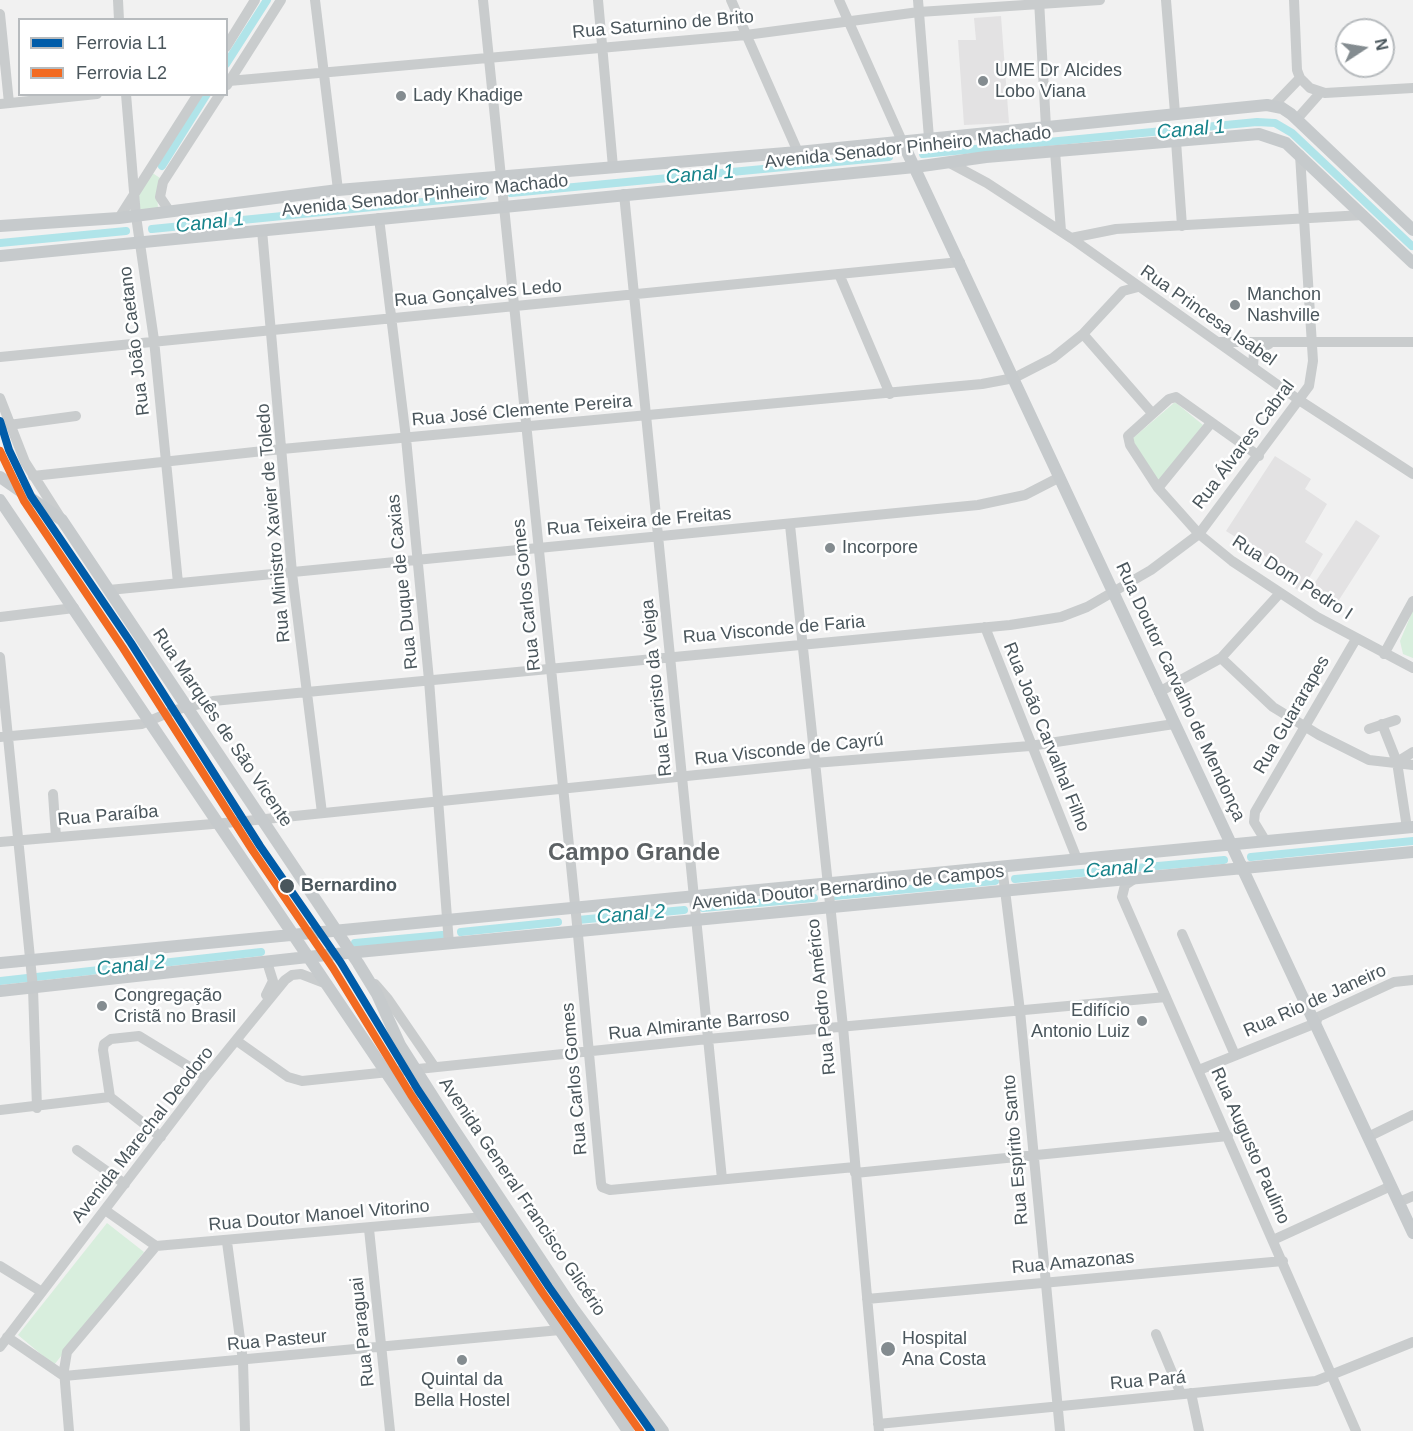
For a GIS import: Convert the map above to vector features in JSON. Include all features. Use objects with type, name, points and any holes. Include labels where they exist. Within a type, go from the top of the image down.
[{"type":"main road","name":"Avenida Senador Pinheiro Machado","points":[[0,226],[136,218],[338,190],[501,181],[613,167],[798,152],[1274,105]]},
{"type":"main road","points":[[1274,105],[1297,119],[1411,226]]},
{"type":"main road","name":"Avenida Senador Pinheiro Machado","points":[[0,256],[504,204],[915,167],[986,157],[1259,134],[1277,138],[1300,155],[1413,263]]},
{"type":"main road","name":"Rua Doutor Carvalho de Mendonça","points":[[902,141],[1413,1233]]},
{"type":"main road","points":[[0,477],[62,520]]},
{"type":"main road","points":[[0,500],[149,723],[220,822],[628,1431]]},
{"type":"main road","name":"Rua Marquês de São Vicente","points":[[62,520],[366,975]]},
{"type":"main road","name":"Avenida Doutor Bernardino de Campos","points":[[0,963],[29,963],[260,937],[1232,843],[1410,828]]},
{"type":"main road","name":"Avenida Doutor Bernardino de Campos","points":[[0,991],[32,984],[1413,852]]},
{"type":"main road","points":[[260,937],[270,946],[266,962]]},
{"type":"main road","name":"Avenida General Francisco Glicério","points":[[366,975],[400,1045],[429,1091],[572,1307],[663,1431]]},
{"type":"main road","points":[[407,1103],[414,1092],[429,1091]]},
{"type":"main road","points":[[560,1330],[572,1314],[572,1307]]},
{"type":"street","points":[[118,0],[119,18]]},
{"type":"street","points":[[228,44],[255,0]]},
{"type":"street","points":[[228,83],[281,0]]},
{"type":"street","points":[[315,0],[338,190]]},
{"type":"street","name":"Rua Carlos Gomes","points":[[483,0],[564,789],[602,1187],[610,1190],[722,1179]]},
{"type":"street","points":[[598,0],[613,167]]},
{"type":"street","points":[[731,0],[798,152]]},
{"type":"street","points":[[839,0],[902,141]]},
{"type":"street","name":"Rua Saturnino de Brito","points":[[228,83],[746,34],[849,20],[918,6],[1100,0]]},
{"type":"street","points":[[1166,0],[1175,113]]},
{"type":"street","points":[[1274,105],[1300,78],[1294,0]]},
{"type":"street","points":[[1039,3],[1046,127]]},
{"type":"street","points":[[918,6],[929,138]]},
{"type":"street","points":[[0,14],[4,103],[76,96]]},
{"type":"street","points":[[1300,78],[1320,93],[1413,88]]},
{"type":"street","points":[[1297,119],[1320,93]]},
{"type":"street","name":"Rua João Caetano","points":[[126,96],[136,218],[154,340],[178,583]]},
{"type":"street","points":[[119,218],[134,191],[197,96]]},
{"type":"street","points":[[170,212],[160,197],[160,190],[167,174],[219,96]]},
{"type":"street","points":[[1176,141],[1182,226]]},
{"type":"street","points":[[1055,151],[1060,231]]},
{"type":"street","name":"Rua Álvares Cabral","points":[[1113,593],[1164,561],[1199,534],[1259,456],[1299,400],[1311,379],[1312,343],[1300,155]]},
{"type":"street","points":[[986,157],[976,168],[987,183]]},
{"type":"street","name":"Rua Princesa Isabel","points":[[948,162],[987,183],[1071,238],[1299,400],[1413,474]]},
{"type":"street","points":[[153,163],[157,174],[167,174]]},
{"type":"street","points":[[1304,198],[1309,186],[1323,177]]},
{"type":"street","name":"Rua Evaristo da Veiga","points":[[624,194],[722,1179]]},
{"type":"street","points":[[1071,238],[1104,230],[1363,215]]},
{"type":"street","name":"Rua Duque de Caxias","points":[[379,218],[406,438],[429,680],[445,919],[449,944]]},
{"type":"street","name":"Rua Ministro Xavier de Toledo","points":[[262,230],[273,329],[292,573],[322,813]]},
{"type":"street","name":"Rua Gonçalves Ledo","points":[[0,357],[960,262]]},
{"type":"street","points":[[839,274],[890,394]]},
{"type":"street","points":[[1120,275],[1123,291]]},
{"type":"street","points":[[1014,378],[1053,357],[1083,334],[1123,291],[1138,287]]},
{"type":"street","points":[[1083,334],[1152,413]]},
{"type":"street","points":[[1218,342],[1413,342]]},
{"type":"street","points":[[1253,367],[1254,352],[1272,342]]},
{"type":"street","name":"Rua José Clemente Pereira","points":[[33,476],[282,449],[890,394],[1014,378]]},
{"type":"street","name":"Rua Dom Pedro I","points":[[1211,423],[1176,397],[1129,432],[1128,440],[1158,488],[1199,534],[1232,561],[1280,594],[1356,639],[1413,668]]},
{"type":"street","name":"Rua Marquês de São Vicente","points":[[0,398],[9,425],[33,476],[62,520]]},
{"type":"street","points":[[9,425],[76,416]]},
{"type":"street","points":[[1158,488],[1211,423],[1259,456]]},
{"type":"street","name":"Rua Teixeira de Freitas","points":[[109,590],[790,525],[1003,501],[1024,495],[1060,477]]},
{"type":"street","name":"Rua Pedro Américo","points":[[790,525],[843,1027],[878,1427]]},
{"type":"street","name":"Rua Visconde de Faria","points":[[4,737],[149,723],[186,708],[213,701],[985,627],[1061,617],[1113,593]]},
{"type":"street","points":[[1159,692],[1221,658],[1280,594]]},
{"type":"street","points":[[1384,654],[1413,601]]},
{"type":"street","points":[[0,617],[74,608]]},
{"type":"street","name":"Rua João Carvalhal Filho","points":[[985,627],[1030,746],[1077,859]]},
{"type":"street","name":"Rua Guararapes","points":[[1265,840],[1256,829],[1255,812],[1356,639]]},
{"type":"street","points":[[0,657],[4,737],[32,984],[37,1108]]},
{"type":"street","points":[[1221,658],[1273,706],[1359,756],[1413,765]]},
{"type":"street","points":[[1369,729],[1396,720]]},
{"type":"street","name":"Rua Visconde de Cayrú","points":[[263,819],[814,763],[1030,746],[1174,724]]},
{"type":"street","points":[[1382,724],[1397,762],[1410,828]]},
{"type":"street","points":[[1397,762],[1413,752]]},
{"type":"street","points":[[52,794],[56,837]]},
{"type":"street","name":"Rua Paraíba","points":[[0,842],[263,819]]},
{"type":"street","name":"Rua Espírito Santo","points":[[1002,866],[1007,890],[1020,1011],[1060,1431]]},
{"type":"street","name":"Rua Augusto Paulino","points":[[1134,879],[1123,888],[1122,897],[1356,1431]]},
{"type":"street","points":[[1182,934],[1236,1055]]},
{"type":"street","points":[[250,1022],[272,984],[273,973],[266,962]]},
{"type":"street","name":"Avenida Marechal Deodoro","points":[[0,1347],[206,1077],[250,1022],[292,975],[304,974],[327,984]]},
{"type":"street","name":"Rua Marquês de São Vicente","points":[[366,975],[388,999],[434,1066]]},
{"type":"street","name":"Rua Rio de Janeiro","points":[[1199,1070],[1316,1023],[1318,1017],[1394,982],[1413,980]]},
{"type":"street","name":"Rua Almirante Barroso","points":[[237,1041],[298,1081],[434,1066],[589,1053],[708,1039],[1166,997]]},
{"type":"street","points":[[161,1137],[110,1097],[104,1044],[111,1039],[139,1036],[206,1077]]},
{"type":"street","points":[[0,1110],[37,1108],[110,1097]]},
{"type":"street","points":[[1368,1137],[1413,1115]]},
{"type":"street","points":[[722,1179],[1033,1155],[1228,1136]]},
{"type":"street","points":[[77,1150],[125,1184]]},
{"type":"street","points":[[1274,1240],[1391,1186]]},
{"type":"street","points":[[1399,1202],[1413,1196]]},
{"type":"street","points":[[69,1431],[64,1376],[67,1352],[156,1246],[105,1210]]},
{"type":"street","name":"Rua Doutor Manoel Vitorino","points":[[156,1246],[227,1242],[484,1217]]},
{"type":"street","name":"Rua Paraguai","points":[[369,1229],[390,1431]]},
{"type":"street","points":[[227,1242],[243,1361],[245,1431]]},
{"type":"street","name":"Rua Amazonas","points":[[867,1299],[1283,1261]]},
{"type":"street","points":[[0,1266],[42,1292]]},
{"type":"street","name":"Rua Pasteur","points":[[64,1376],[560,1330]]},
{"type":"street","points":[[1156,1334],[1186,1394],[1199,1431]]},
{"type":"street","points":[[7,1338],[64,1376]]},
{"type":"street","name":"Rua Pará","points":[[878,1427],[1057,1406],[1316,1381],[1413,1342]]},
{"type":"shaded area","name":"UME Dr Alcides Lobo Viana","points":[[1001,16],[1009,123],[964,125],[958,40],[976,40],[974,18]]},
{"type":"shaded area","points":[[1275,456],[1311,479],[1305,489],[1327,504],[1305,542],[1323,554],[1301,592],[1281,579],[1284,574],[1264,555],[1226,531]]},
{"type":"shaded area","points":[[1356,520],[1380,536],[1337,603],[1312,587]]},
{"type":"green space","points":[[151,172],[160,178],[157,194],[158,208],[140,210],[139,194]]},
{"type":"green space","points":[[1175,402],[1203,425],[1158,484],[1132,439]]},
{"type":"green space","points":[[1413,610],[1413,658],[1403,654],[1400,641]]},
{"type":"green space","points":[[107,1223],[144,1252],[54,1365],[18,1335]]},
{"type":"waterway","points":[[228,61],[267,0]]},
{"type":"waterway","points":[[162,166],[206,96]]},
{"type":"waterway","name":"Canal 1","points":[[923,154],[1257,122],[1275,123],[1292,133],[1412,246]]},
{"type":"waterway","name":"Canal 1","points":[[511,193],[889,157]]},
{"type":"waterway","name":"Canal 1","points":[[152,229],[483,196]]},
{"type":"waterway","name":"Canal 1","points":[[0,243],[126,231]]},
{"type":"waterway","name":"Canal 2","points":[[1251,857],[1413,841]]},
{"type":"waterway","name":"Canal 2","points":[[1015,879],[1224,860]]},
{"type":"waterway","name":"Canal 2","points":[[835,896],[995,881]]},
{"type":"waterway","name":"Canal 2","points":[[703,908],[814,898]]},
{"type":"waterway","name":"Canal 2","points":[[578,920],[684,910]]},
{"type":"waterway","name":"Canal 2","points":[[461,932],[558,922]]},
{"type":"waterway","name":"Canal 2","points":[[355,943],[442,935]]},
{"type":"waterway","name":"Canal 2","points":[[0,981],[261,952]]},
{"type":"rail line","name":"L1","points":[[0,421],[9,450],[31,496],[131,643],[260,846],[341,963],[418,1090],[549,1287],[651,1431]]},
{"type":"rail line","name":"L2","points":[[0,451],[24,501],[123,648],[253,851],[333,968],[411,1095],[542,1292],[640,1431]]},
{"type":"place","name":"UME Dr Alcides Lobo Viana","points":[[983,81]]},
{"type":"place","name":"Lady Khadige","points":[[401,96]]},
{"type":"place","name":"Manchon Nashville","points":[[1235,305]]},
{"type":"place","name":"Incorpore","points":[[830,548]]},
{"type":"place","name":"Bernardino","points":[[287,886]]},
{"type":"place","name":"Congregação Cristã no Brasil","points":[[102,1006]]},
{"type":"place","name":"Edifício Antonio Luiz","points":[[1142,1021]]},
{"type":"place","name":"Hospital Ana Costa","points":[[888,1349]]},
{"type":"place","name":"Quintal da Bella Hostel","points":[[462,1360]]},
{"type":"district","name":"Campo Grande","points":[[634,853]]}]
